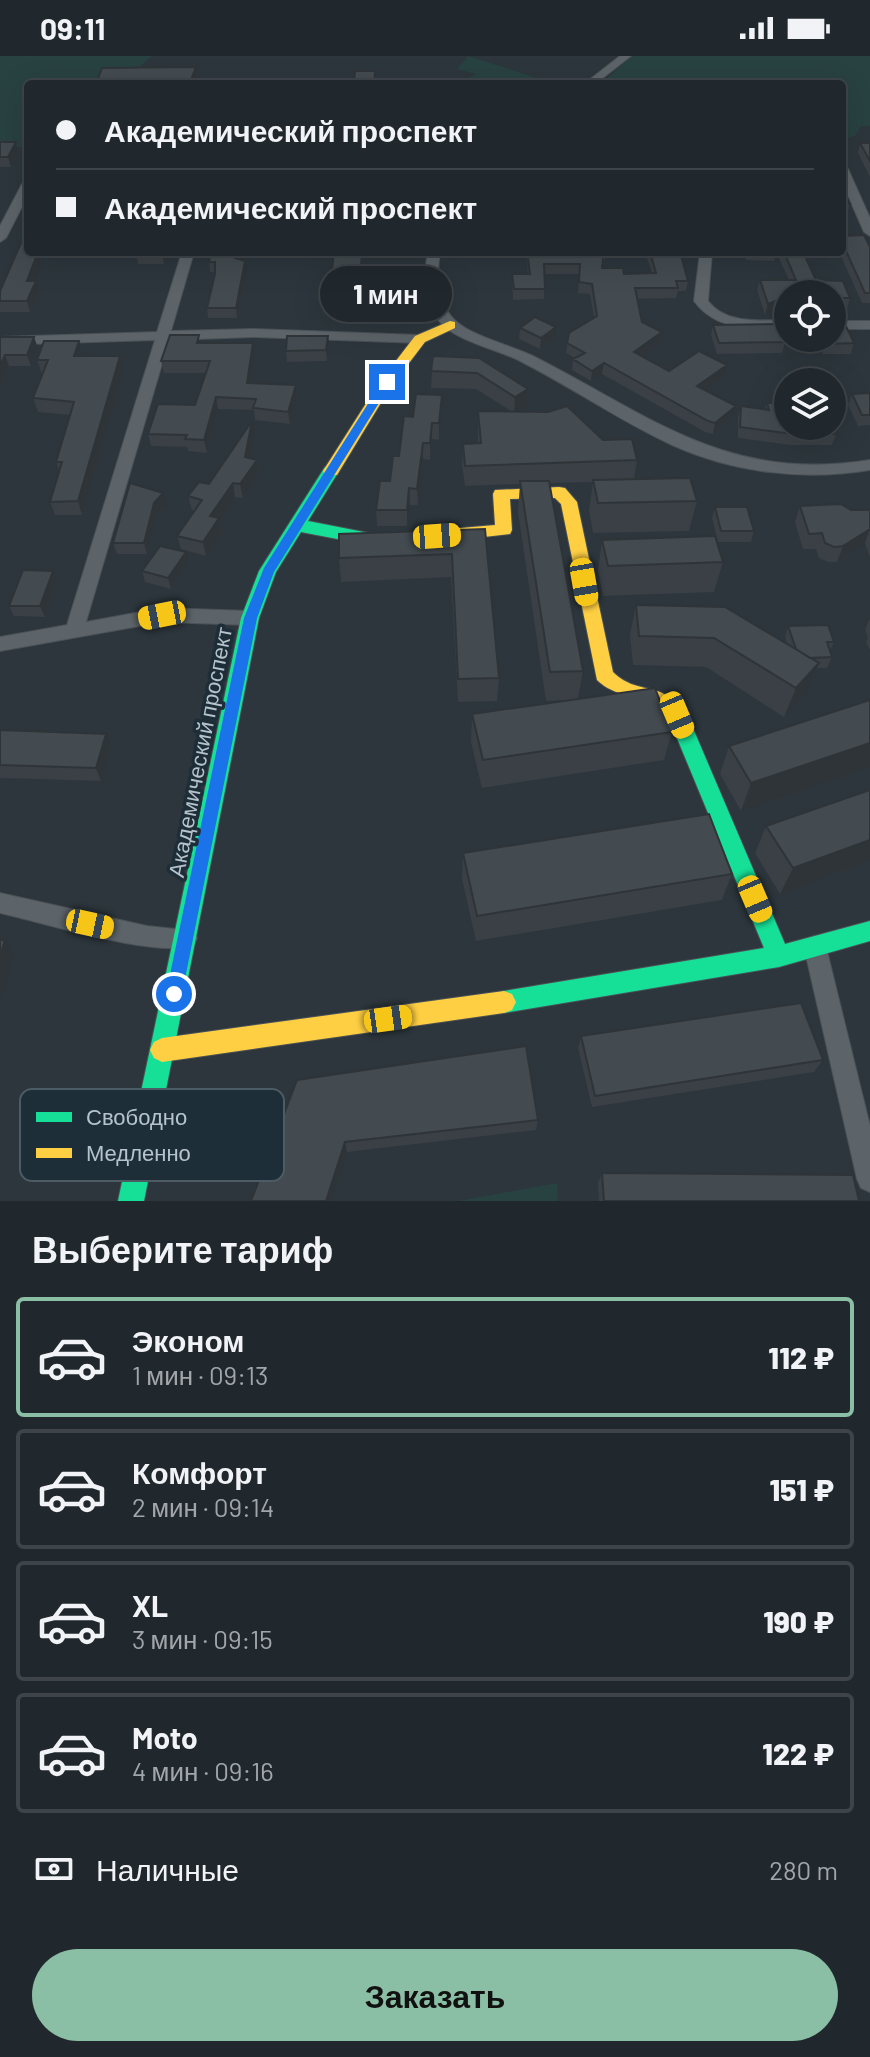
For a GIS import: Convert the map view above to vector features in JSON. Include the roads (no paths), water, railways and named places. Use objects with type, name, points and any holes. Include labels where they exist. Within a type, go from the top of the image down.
[{"type":"street","points":[[594,80],[626,56]]},
{"type":"street","points":[[846,178],[870,232]]},
{"type":"street","points":[[0,238],[24,191]]},
{"type":"street","points":[[0,205],[16,205]]},
{"type":"street","points":[[74,632],[187,256]]},
{"type":"street","points":[[434,256],[431,288],[436,306],[450,325],[508,349],[589,395],[705,453],[781,467],[870,465]]},
{"type":"street","points":[[706,256],[701,301],[708,311],[749,323],[774,324]]},
{"type":"street","name":"Академический проспект","points":[[154,1089],[250,618],[268,571],[384,386],[420,339],[450,325]]},
{"type":"street","points":[[846,325],[870,325]]},
{"type":"street","points":[[0,341],[268,333],[420,339]]},
{"type":"street","points":[[437,536],[504,530],[501,494],[559,492],[569,502],[599,665],[606,681],[623,691],[651,694],[666,702],[677,715],[779,956]]},
{"type":"street","points":[[297,525],[374,541],[390,539]]},
{"type":"street","points":[[0,644],[162,615],[250,618]]},
{"type":"street","points":[[0,903],[147,936],[186,938]]},
{"type":"street","points":[[162,1050],[536,998],[779,956],[870,931]]},
{"type":"street","points":[[815,947],[870,1179]]},
{"type":"street","name":"Академический проспект","points":[[131,1201],[135,1181]]}]
